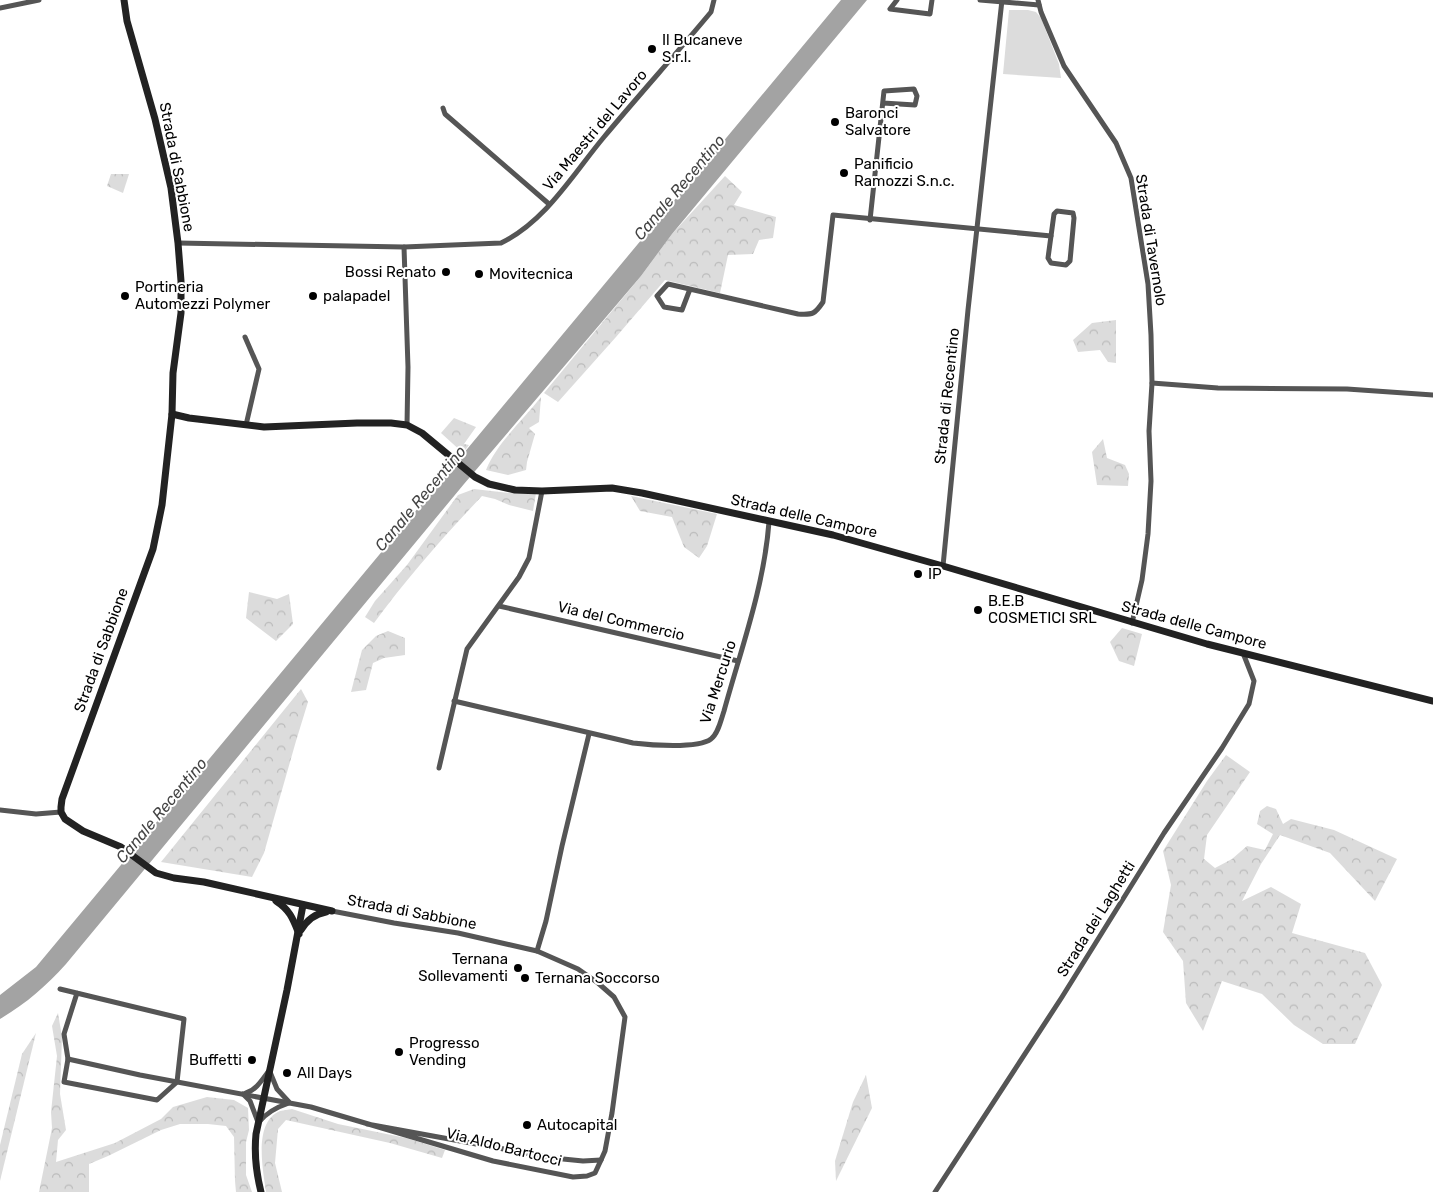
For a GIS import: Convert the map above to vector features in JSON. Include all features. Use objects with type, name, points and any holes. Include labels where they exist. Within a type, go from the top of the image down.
[{"type":"main road","name":"Strada di Sabbione","points":[[124,0],[127,22],[155,119],[169,179],[178,243],[181,313],[162,505],[153,550],[62,799],[61,812],[65,819],[82,831],[126,851],[156,873],[332,911]]},
{"type":"main road","name":"Strada delle Campore","points":[[172,414],[189,418],[264,427],[391,423],[407,425],[422,433],[475,477],[489,484],[515,490],[542,491],[612,488],[833,535],[1206,644],[1433,701]]},
{"type":"main road","points":[[269,897],[285,906],[292,917],[299,935]]},
{"type":"main road","points":[[261,1192],[256,1170],[255,1150],[258,1123],[299,935],[303,905]]},
{"type":"main road","points":[[299,935],[305,924],[318,913],[332,911]]},
{"type":"street","points":[[0,8],[39,0]]},
{"type":"street","name":"Via Maestri del Lavoro","points":[[178,243],[404,247],[501,243],[515,236],[533,222],[549,204],[604,136],[711,12],[714,0]]},
{"type":"street","points":[[898,0],[890,9],[930,14],[932,0]]},
{"type":"street","points":[[980,0],[1001,1]]},
{"type":"street","name":"Strada di Tavernolo","points":[[1001,1],[1038,3],[1064,66],[1116,143],[1131,178],[1148,284],[1152,335],[1149,431],[1151,481],[1148,534],[1142,580],[1132,623]]},
{"type":"street","name":"Strada di Recentino","points":[[942,566],[1001,1]]},
{"type":"street","points":[[870,220],[884,91],[914,89],[917,96],[915,105],[883,103]]},
{"type":"street","name":"Via Maestri del Lavoro","points":[[443,108],[445,114],[549,204]]},
{"type":"street","points":[[1058,211],[1072,213],[1074,218],[1070,260],[1066,265],[1051,262],[1048,258],[1051,236],[1054,214],[1058,211]]},
{"type":"street","points":[[690,289],[682,310],[664,307],[657,296],[668,284],[690,289],[798,314],[810,315],[823,302],[833,216],[1051,236]]},
{"type":"street","points":[[404,247],[408,367],[407,425]]},
{"type":"street","points":[[245,337],[259,370],[246,425]]},
{"type":"street","points":[[1152,383],[1218,388],[1347,389],[1433,395]]},
{"type":"street","points":[[439,768],[467,649],[519,577],[529,558],[542,491]]},
{"type":"street","name":"Via Mercurio","points":[[454,701],[633,743],[660,746],[687,745],[711,739],[718,728],[724,711],[757,595],[767,544],[769,522]]},
{"type":"street","name":"Via del Commercio","points":[[498,606],[738,661]]},
{"type":"street","name":"Strada dei Laghetti","points":[[935,1192],[1062,997],[1164,833],[1222,748],[1249,704],[1254,681],[1243,653]]},
{"type":"street","points":[[537,951],[546,921],[562,846],[590,734]]},
{"type":"street","points":[[0,810],[36,814],[61,812]]},
{"type":"street","name":"Strada di Sabbione","points":[[332,911],[458,933],[537,951],[578,969],[614,997],[625,1017],[612,1113],[605,1151],[601,1160]]},
{"type":"street","points":[[60,989],[77,993],[184,1019],[178,1082],[157,1100],[64,1082],[68,1059],[64,1034],[77,993]]},
{"type":"street","name":"Via Aldo Bartocci","points":[[68,1059],[311,1107],[367,1124],[493,1161],[574,1177],[595,1173],[601,1160],[583,1161],[553,1158],[367,1124]]},
{"type":"street","points":[[243,1094],[251,1092],[258,1086],[270,1070]]},
{"type":"street","points":[[243,1094],[250,1101],[258,1123],[275,1108],[289,1102],[277,1090],[270,1070]]},
{"type":"green space","points":[[1009,10],[1036,12],[1041,18],[1059,64],[1061,78],[1003,74]]},
{"type":"green space","points":[[111,174],[129,174],[123,193],[107,186]]},
{"type":"green space","points":[[725,176],[742,192],[734,205],[776,217],[773,238],[759,240],[753,254],[728,255],[720,293],[665,280],[558,402],[544,393],[641,276],[672,234]]},
{"type":"green space","points":[[1116,320],[1116,363],[1108,362],[1100,350],[1078,352],[1073,340],[1092,323]]},
{"type":"green space","points":[[541,397],[539,422],[529,428],[535,434],[526,470],[508,475],[486,470],[503,441]]},
{"type":"green space","points":[[454,418],[476,427],[464,444],[469,445],[463,453],[441,433]]},
{"type":"green space","points":[[1103,439],[1107,458],[1125,465],[1129,474],[1128,486],[1097,485],[1092,452]]},
{"type":"green space","points":[[474,489],[509,493],[536,493],[533,511],[482,496],[426,558],[374,623],[365,617],[375,601],[407,565],[458,495]]},
{"type":"green space","points":[[631,496],[717,514],[707,546],[699,558],[684,547],[672,517],[640,511]]},
{"type":"green space","points":[[249,592],[277,599],[289,594],[293,624],[276,641],[246,618]]},
{"type":"green space","points":[[1122,628],[1142,634],[1134,666],[1119,661],[1110,642]]},
{"type":"green space","points":[[388,631],[405,638],[405,655],[384,658],[373,663],[366,690],[351,692],[362,650],[376,636]]},
{"type":"green space","points":[[301,689],[308,702],[264,853],[252,877],[161,862]]},
{"type":"green space","points":[[1226,755],[1250,772],[1207,835],[1204,859],[1215,868],[1232,859],[1247,846],[1265,850],[1273,834],[1257,824],[1260,811],[1267,806],[1276,809],[1283,824],[1291,819],[1334,830],[1397,859],[1375,901],[1330,853],[1280,835],[1261,864],[1242,901],[1271,887],[1301,904],[1292,933],[1365,953],[1382,985],[1355,1044],[1323,1044],[1294,1025],[1262,994],[1222,981],[1203,1031],[1186,1003],[1183,961],[1163,932],[1171,885],[1163,851],[1207,781]]},
{"type":"green space","points":[[58,1013],[62,1037],[60,1094],[66,1130],[58,1140],[56,1162],[115,1143],[161,1119],[173,1107],[207,1097],[234,1100],[248,1108],[249,1130],[246,1142],[246,1175],[252,1192],[236,1192],[234,1137],[226,1126],[180,1124],[161,1130],[89,1164],[89,1192],[39,1192],[52,1128],[51,1112],[57,1056],[52,1026]]},
{"type":"green space","points":[[36,1033],[0,1181],[0,1145],[22,1054]]},
{"type":"green space","points":[[866,1075],[872,1108],[836,1181],[835,1161],[853,1102]]},
{"type":"green space","points":[[292,1109],[338,1124],[406,1138],[445,1150],[442,1158],[390,1143],[286,1120],[278,1129],[275,1163],[282,1192],[266,1192],[262,1147],[266,1125],[280,1111]]},
{"type":"shaded area","points":[[841,0],[867,0],[672,234],[641,276],[464,484],[66,964],[35,994],[0,1019],[0,995],[36,967]]},
{"type":"place","name":"Il Bucaneve S.r.l.","points":[[652,49]]},
{"type":"place","name":"Baronci Salvatore","points":[[835,122]]},
{"type":"place","name":"Panificio Ramozzi S.n.c.","points":[[844,173]]},
{"type":"place","name":"Bossi Renato","points":[[446,272]]},
{"type":"place","name":"Movitecnica","points":[[479,274]]},
{"type":"place","name":"Portineria Automezzi Polymer","points":[[125,296]]},
{"type":"place","name":"palapadel","points":[[313,296]]},
{"type":"place","name":"IP","points":[[918,574]]},
{"type":"place","name":"B.E.B COSMETICI SRL","points":[[978,610]]},
{"type":"place","name":"Ternana Sollevamenti","points":[[518,968]]},
{"type":"place","name":"Ternana Soccorso","points":[[525,978]]},
{"type":"place","name":"Progresso Vending","points":[[399,1052]]},
{"type":"place","name":"Buffetti","points":[[252,1060]]},
{"type":"place","name":"All Days","points":[[287,1073]]},
{"type":"place","name":"Autocapital","points":[[527,1125]]},
{"type":"water label","name":"Canale Recentino","points":[[679,187]]},
{"type":"water label","name":"Canale Recentino","points":[[420,498]]},
{"type":"water label","name":"Canale Recentino","points":[[161,810]]}]
